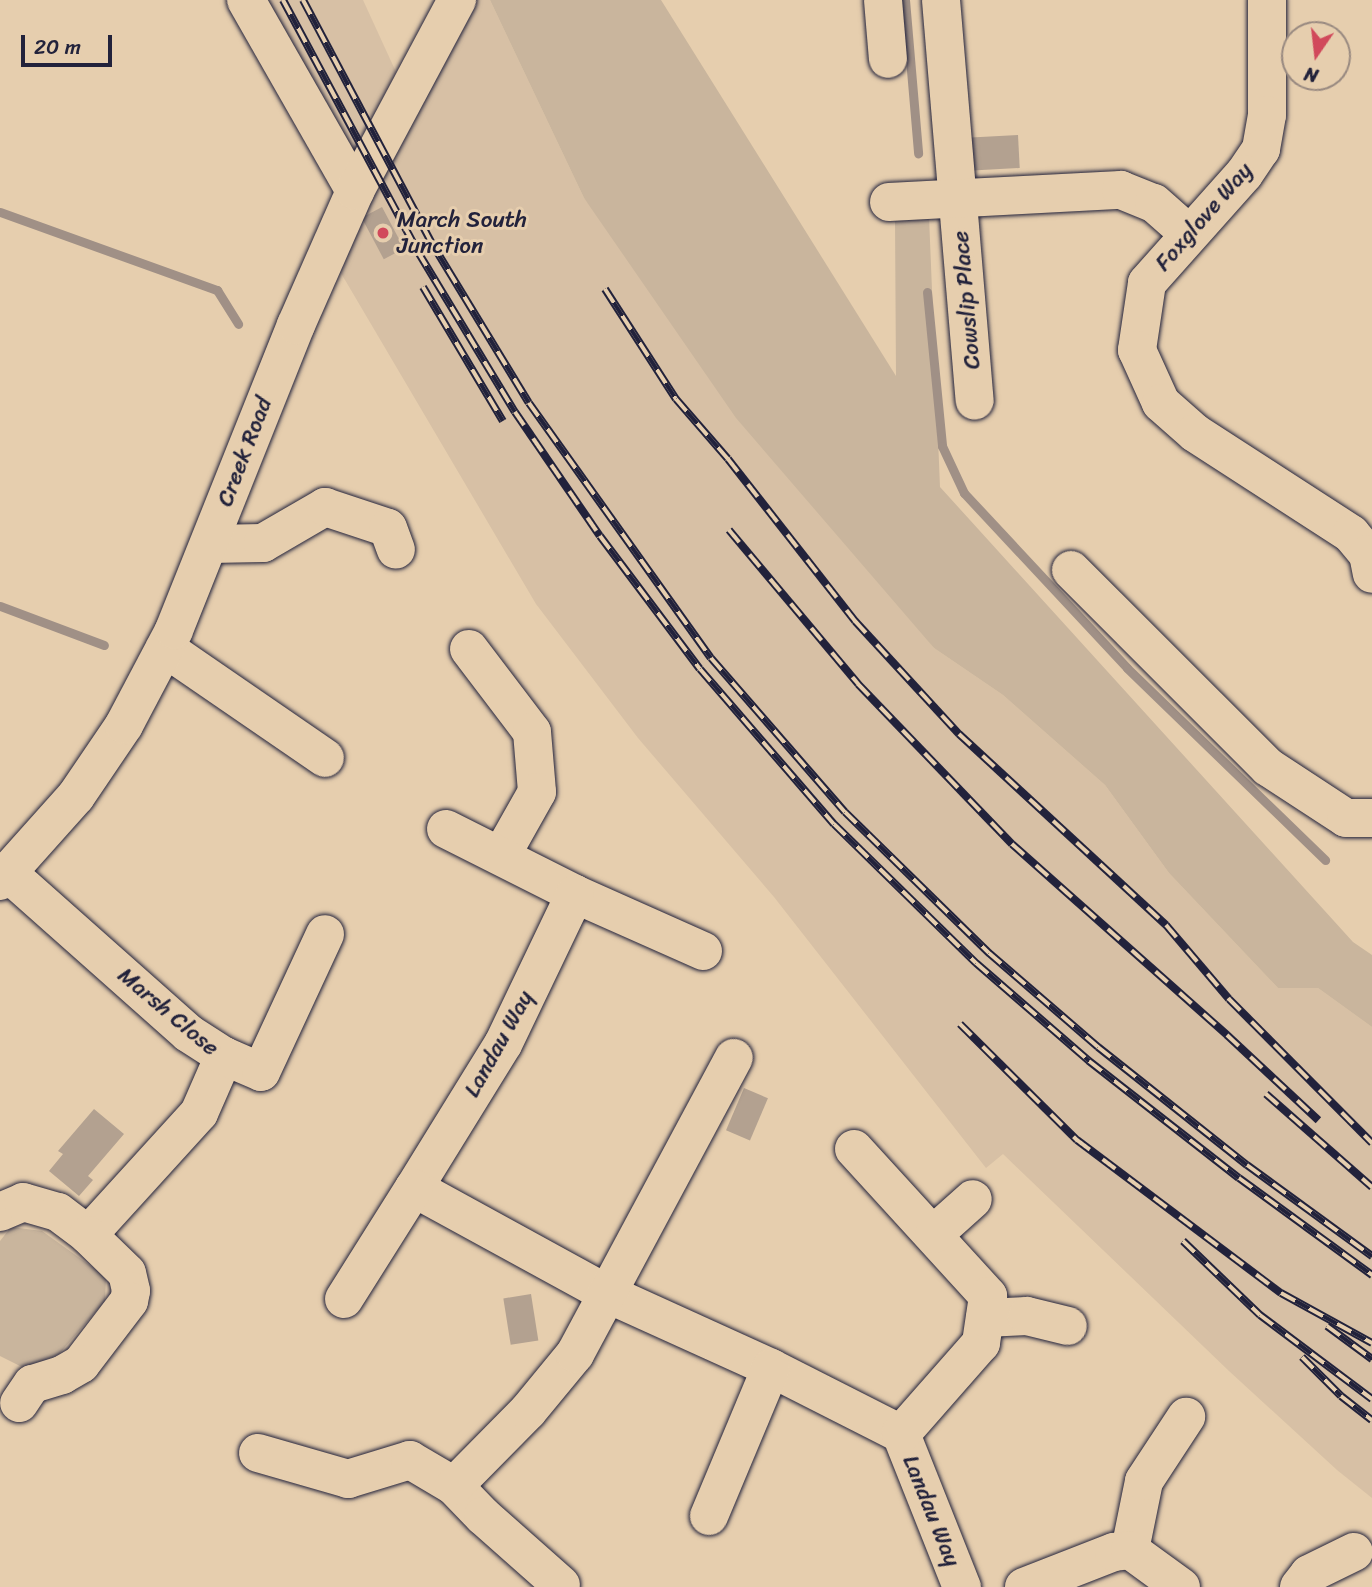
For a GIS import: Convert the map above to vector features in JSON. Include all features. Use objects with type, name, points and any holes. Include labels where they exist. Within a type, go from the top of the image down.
[{"type":"street","points":[[246,0],[355,191]]},
{"type":"street","name":"Creek Road","points":[[4,877],[76,796],[124,725],[165,648],[211,544],[280,363],[355,191],[457,0]]},
{"type":"street","points":[[883,0],[888,59]]},
{"type":"street","name":"Cowslip Place","points":[[941,0],[975,401]]},
{"type":"street","name":"Foxglove Way","points":[[1266,0],[1267,115],[1261,149],[1244,174],[1147,283],[1137,350],[1161,403],[1195,433],[1351,534],[1370,559]]},
{"type":"street","name":"Cowslip Place","points":[[958,199],[1121,190],[1154,203],[1189,234]]},
{"type":"street","points":[[888,202],[958,199]]},
{"type":"street","points":[[211,544],[263,542],[325,507],[388,528],[396,550]]},
{"type":"street","points":[[1071,570],[1268,767],[1346,818],[1372,818]]},
{"type":"street","points":[[165,648],[325,758]]},
{"type":"street","points":[[469,649],[532,732],[537,792],[501,856]]},
{"type":"street","points":[[446,829],[575,894],[703,951]]},
{"type":"street","name":"Marsh Close","points":[[4,877],[188,1033],[224,1056],[199,1112],[88,1235]]},
{"type":"street","name":"Landau Way","points":[[344,1299],[503,1044],[575,894]]},
{"type":"street","points":[[224,1056],[261,1072],[325,934]]},
{"type":"street","points":[[454,1486],[528,1411],[567,1364],[608,1294],[734,1058]]},
{"type":"street","name":"Landau Way","points":[[854,1149],[988,1296],[981,1343],[901,1434]]},
{"type":"street","name":"Landau Way","points":[[414,1188],[608,1294],[771,1368],[901,1434],[962,1587]]},
{"type":"street","points":[[934,1234],[973,1199]]},
{"type":"street","points":[[0,1212],[23,1202],[58,1212],[88,1235],[127,1273],[131,1292],[129,1301],[80,1363],[62,1375],[32,1384],[19,1403]]},
{"type":"street","points":[[985,1318],[1027,1316],[1068,1326]]},
{"type":"street","points":[[709,1516],[771,1368]]},
{"type":"street","points":[[1130,1550],[1144,1481],[1186,1417]]},
{"type":"street","points":[[258,1453],[348,1479],[410,1460],[454,1486],[483,1516],[561,1585]]},
{"type":"street","points":[[1024,1587],[1114,1552],[1130,1550],[1181,1587]]},
{"type":"street","points":[[1300,1587],[1309,1574],[1354,1552]]},
{"type":"shaded area","points":[[257,0],[363,0],[396,72],[351,165]]},
{"type":"shaded area","points":[[473,0],[490,0],[584,198],[934,648],[1003,695],[1105,785],[1169,873],[1278,988],[1318,988],[1372,1027],[1372,1498],[1337,1470],[1229,1371],[1003,1154],[986,1168],[774,897],[638,738],[536,604],[335,263]]},
{"type":"shaded area","points":[[490,0],[661,0],[896,376],[895,220],[929,216],[940,487],[1353,942],[1372,955],[1372,1027],[1318,988],[1278,988],[1169,873],[1105,785],[1003,695],[934,648],[736,418],[584,198]]},
{"type":"shaded area","points":[[11,1227],[42,1231],[106,1277],[105,1301],[59,1354],[26,1369],[0,1356],[0,1241]]},
{"type":"building","points":[[1018,135],[1020,168],[973,170],[971,137]]},
{"type":"building","name":"March South Junction","points":[[382,207],[404,248],[384,259],[362,218]]},
{"type":"building","points":[[744,1088],[768,1098],[750,1141],[726,1130]]},
{"type":"building","points":[[94,1109],[124,1134],[88,1176],[93,1180],[79,1196],[49,1171],[63,1154],[58,1151]]},
{"type":"building","points":[[531,1294],[538,1340],[511,1345],[503,1298]]},
{"type":"waterway","points":[[905,0],[918,153]]},
{"type":"waterway","points":[[0,212],[217,290],[238,324]]},
{"type":"waterway","points":[[927,292],[942,446],[964,493],[1127,668],[1325,860]]},
{"type":"waterway","points":[[0,606],[104,645]]},
{"type":"railway","points":[[283,0],[418,252],[515,412],[600,536],[700,669],[834,824],[976,963],[1089,1061],[1239,1178],[1372,1275]]},
{"type":"railway","points":[[303,0],[431,242],[529,403],[711,658],[845,812],[989,953],[1098,1047],[1247,1165],[1372,1256]]},
{"type":"railway","points":[[423,287],[503,421]]},
{"type":"railway","points":[[605,289],[676,399],[728,459],[855,621],[959,734],[1166,925],[1229,999],[1372,1143]]},
{"type":"railway","points":[[729,530],[858,684],[1012,844],[1227,1035],[1318,1120]]},
{"type":"railway","points":[[960,1024],[1077,1140],[1281,1293],[1372,1343]]},
{"type":"railway","points":[[1266,1094],[1372,1187]]},
{"type":"railway","points":[[1183,1241],[1260,1315],[1372,1399]]},
{"type":"railway","points":[[1327,1326],[1372,1359]]},
{"type":"railway","points":[[1302,1357],[1341,1396],[1372,1420]]},
{"type":"place","name":"March South Junction","points":[[383,233]]}]
